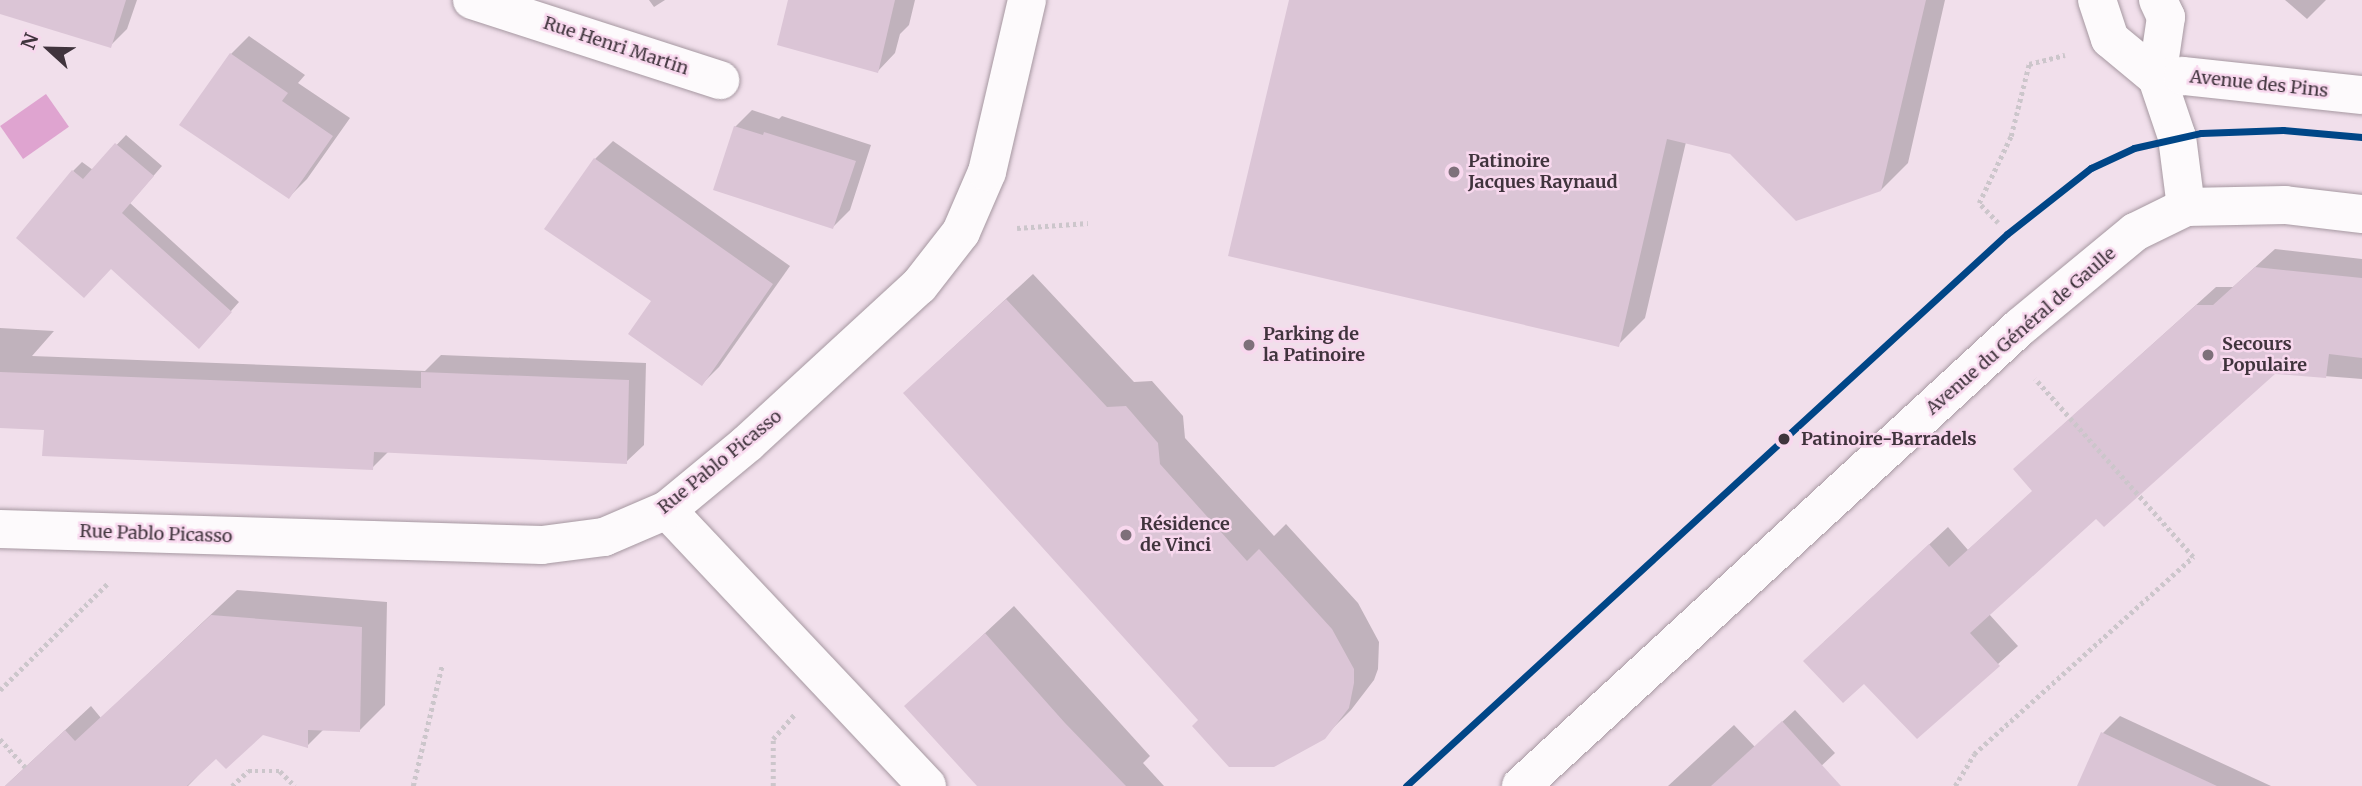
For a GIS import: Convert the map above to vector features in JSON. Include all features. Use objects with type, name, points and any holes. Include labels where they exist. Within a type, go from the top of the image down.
[{"type":"street","name":"Rue Henri Martin","points":[[472,0],[720,80]]},
{"type":"street","name":"Rue Pablo Picasso","points":[[0,529],[542,545],[604,537],[667,510],[748,443],[919,286],[961,233],[987,172],[1027,0]]},
{"type":"street","points":[[2097,0],[2110,39],[2157,78]]},
{"type":"street","points":[[2158,0],[2166,17],[2157,78],[2177,137],[2186,207],[2285,205],[2362,214]]},
{"type":"street","name":"Avenue des Pins","points":[[2157,78],[2183,76],[2362,95]]},
{"type":"street","name":"Avenue du Général de Gaulle","points":[[1521,786],[2060,292],[2135,232],[2186,207]]},
{"type":"street","points":[[667,510],[927,786]]},
{"type":"path","points":[[1998,223],[1979,203],[2011,136],[2029,64],[2078,52]]},
{"type":"path","points":[[961,233],[1087,223]]},
{"type":"path","points":[[1955,786],[1973,754],[2193,557],[2030,373]]},
{"type":"path","points":[[0,690],[157,533]]},
{"type":"path","points":[[413,786],[442,665]]},
{"type":"path","points":[[773,786],[772,738],[828,678]]},
{"type":"path","points":[[0,740],[26,767]]},
{"type":"path","points":[[232,786],[248,771],[280,771],[295,786]]},
{"type":"shaded area","points":[[46,94],[69,127],[23,159],[0,126]]},
{"type":"building","points":[[0,0],[126,0],[111,48],[0,14]]},
{"type":"building","points":[[788,0],[895,0],[878,73],[777,45]]},
{"type":"building","name":"Patinoire Jacques Raynaud","points":[[1289,0],[1926,0],[1881,191],[1796,221],[1730,154],[1667,139],[1619,347],[1228,256]]},
{"type":"building","points":[[230,53],[288,93],[282,101],[333,136],[289,199],[179,125]]},
{"type":"building","points":[[734,126],[763,135],[764,132],[856,161],[833,229],[713,190]]},
{"type":"building","points":[[115,143],[154,176],[122,213],[232,312],[199,349],[111,269],[84,298],[16,238],[72,170],[83,179]]},
{"type":"building","points":[[594,158],[773,284],[702,386],[628,334],[651,301],[544,229]]},
{"type":"building","points":[[2255,267],[2362,278],[2362,358],[2329,354],[2326,378],[2275,374],[2104,527],[2096,519],[1970,633],[2000,666],[1917,739],[1864,684],[1843,703],[1803,661],[1929,544],[1949,567],[2032,491],[2013,469],[2196,305],[2213,305]]},
{"type":"building","name":"Résidence de Vinci","points":[[1006,299],[1107,407],[1126,406],[1158,443],[1160,464],[1247,561],[1259,549],[1332,629],[1354,669],[1354,683],[1349,708],[1325,739],[1274,767],[1229,767],[1192,726],[1198,720],[903,393]]},
{"type":"building","points":[[0,372],[421,388],[421,372],[629,380],[627,464],[374,452],[373,470],[42,456],[44,430],[0,428]]},
{"type":"building","points":[[211,615],[362,627],[360,732],[308,730],[308,748],[263,735],[226,769],[216,759],[187,786],[5,786],[65,730],[75,741]]},
{"type":"building","points":[[985,633],[1065,723],[1126,786],[977,786],[904,706]]},
{"type":"building","points":[[1782,721],[1841,786],[1711,786]]},
{"type":"building","points":[[2101,732],[2217,786],[2077,786]]},
{"type":"transit line","points":[[1406,786],[2007,234],[2091,168],[2134,148],[2201,133],[2283,130],[2362,137]]},
{"type":"place","name":"Patinoire Jacques Raynaud","points":[[1454,172]]},
{"type":"place","name":"Parking de la Patinoire","points":[[1249,345]]},
{"type":"place","name":"Secours Populaire","points":[[2208,355]]},
{"type":"place","name":"Patinoire-Barradels","points":[[1784,439]]},
{"type":"place","name":"Résidence de Vinci","points":[[1126,535]]}]
